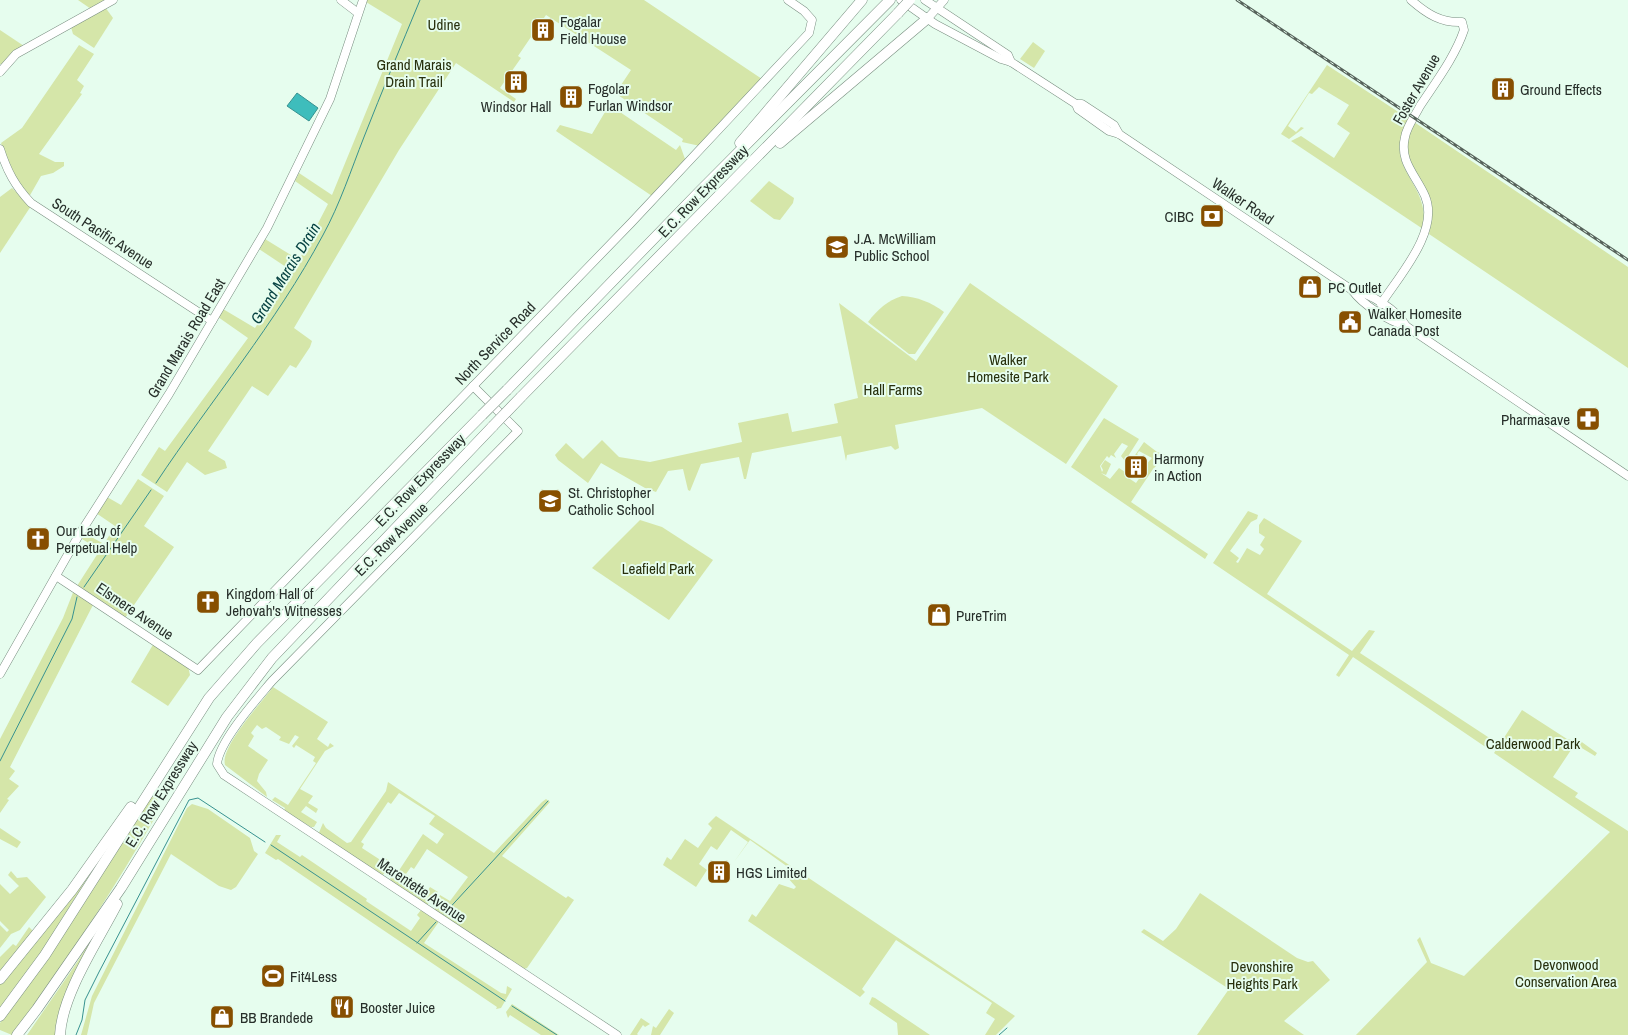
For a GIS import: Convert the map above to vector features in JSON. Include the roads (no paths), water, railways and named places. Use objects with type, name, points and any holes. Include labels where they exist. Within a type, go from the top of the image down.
[{"type":"highway","points":[[698,193],[860,0]]},
{"type":"highway","name":"E.C. Row Expressway","points":[[19,1035],[121,888],[227,717],[272,658],[521,397],[910,0]]},
{"type":"highway","name":"E.C. Row Expressway","points":[[0,1016],[45,955],[209,698],[257,642],[507,390],[698,193],[888,3]]},
{"type":"highway","points":[[726,189],[928,18]]},
{"type":"highway","points":[[0,979],[72,890],[209,698]]},
{"type":"highway","points":[[60,1035],[61,1020],[68,1000],[150,841]]},
{"type":"street","points":[[0,72],[16,54],[113,0]]},
{"type":"street","points":[[341,0],[358,13]]},
{"type":"street","name":"Grand Marais Road East","points":[[0,674],[56,576],[267,228],[330,99],[363,0]]},
{"type":"street","name":"North Service Road","points":[[198,670],[631,223],[809,33],[812,20],[804,11],[788,0]]},
{"type":"street","name":"Walker Road","points":[[901,0],[928,18],[1001,59],[1011,62],[1076,104],[1082,104],[1114,125],[1119,134],[1352,290],[1358,298],[1397,324],[1406,326],[1628,476]]},
{"type":"street","name":"Walker Road","points":[[925,0],[1008,55],[1011,62]]},
{"type":"street","points":[[928,18],[944,0]]},
{"type":"street","name":"Foster Avenue","points":[[1381,304],[1421,242],[1428,227],[1428,207],[1425,196],[1410,172],[1405,159],[1405,135],[1464,30],[1462,22],[1453,22],[1432,16],[1411,0]]},
{"type":"street","name":"South Pacific Avenue","points":[[0,148],[10,176],[17,188],[31,203],[212,321]]},
{"type":"street","name":"Walker Road","points":[[1352,290],[1363,292],[1402,318],[1406,326]]},
{"type":"street","name":"E.C. Row Avenue","points":[[217,764],[223,746],[272,681],[518,431],[473,386]]},
{"type":"street","name":"Elsmere Avenue","points":[[56,576],[198,670]]},
{"type":"street","name":"Marentette Avenue","points":[[217,764],[224,775],[617,1035]]},
{"type":"water","points":[[297,93],[318,108],[309,121],[287,106]]},
{"type":"waterway","name":"Grand Marais Drain","points":[[156,483],[264,330],[305,268],[340,199],[420,0]]},
{"type":"waterway","name":"Grand Marais Drain","points":[[84,587],[151,490]]},
{"type":"waterway","name":"Grand Marais Drain","points":[[0,761],[72,619],[77,597]]},
{"type":"waterway","points":[[76,1035],[82,1020],[85,1000],[189,800],[198,798],[265,842]]},
{"type":"waterway","points":[[444,914],[548,801]]},
{"type":"waterway","points":[[271,845],[505,1001]]},
{"type":"waterway","points":[[417,943],[436,922]]},
{"type":"waterway","points":[[512,1006],[557,1035]]},
{"type":"waterway","points":[[999,1035],[1007,1028]]},
{"type":"railway","points":[[1237,0],[1628,260]]},
{"type":"place","name":"Fogalar Field House","points":[[543,30]]},
{"type":"place","name":"Windsor Hall","points":[[516,82]]},
{"type":"place","name":"Ground Effects","points":[[1503,89]]},
{"type":"place","name":"Fogolar Furlan Windsor","points":[[571,97]]},
{"type":"place","name":"CIBC","points":[[1212,216]]},
{"type":"place","name":"J.A. McWilliam Public School","points":[[837,247]]},
{"type":"place","name":"PC Outlet","points":[[1310,287]]},
{"type":"place","name":"Walker Homesite Canada Post","points":[[1350,322]]},
{"type":"place","name":"Pharmasave","points":[[1588,419]]},
{"type":"place","name":"Harmony in Action","points":[[1136,467]]},
{"type":"place","name":"St. Christopher Catholic School","points":[[550,501]]},
{"type":"place","name":"Our Lady of Perpetual Help","points":[[38,539]]},
{"type":"place","name":"Kingdom Hall of Jehovah's Witnesses","points":[[208,602]]},
{"type":"place","name":"PureTrim","points":[[939,615]]},
{"type":"place","name":"HGS Limited","points":[[719,872]]},
{"type":"place","name":"Fit4Less","points":[[273,976]]},
{"type":"place","name":"Booster Juice","points":[[342,1007]]},
{"type":"place","name":"BB Brandede","points":[[222,1017]]},
{"type":"park label","name":"Udine","points":[[444,24]]},
{"type":"park label","name":"Grand Marais Drain Trail","points":[[414,72]]},
{"type":"park label","name":"Walker Homesite Park","points":[[1008,368]]},
{"type":"park label","name":"Hall Farms","points":[[893,389]]},
{"type":"park label","name":"Leafield Park","points":[[658,568]]},
{"type":"park label","name":"Calderwood Park","points":[[1533,743]]},
{"type":"park label","name":"Devonwood Conservation Area","points":[[1566,972]]},
{"type":"park label","name":"Devonshire Heights Park","points":[[1262,974]]}]
